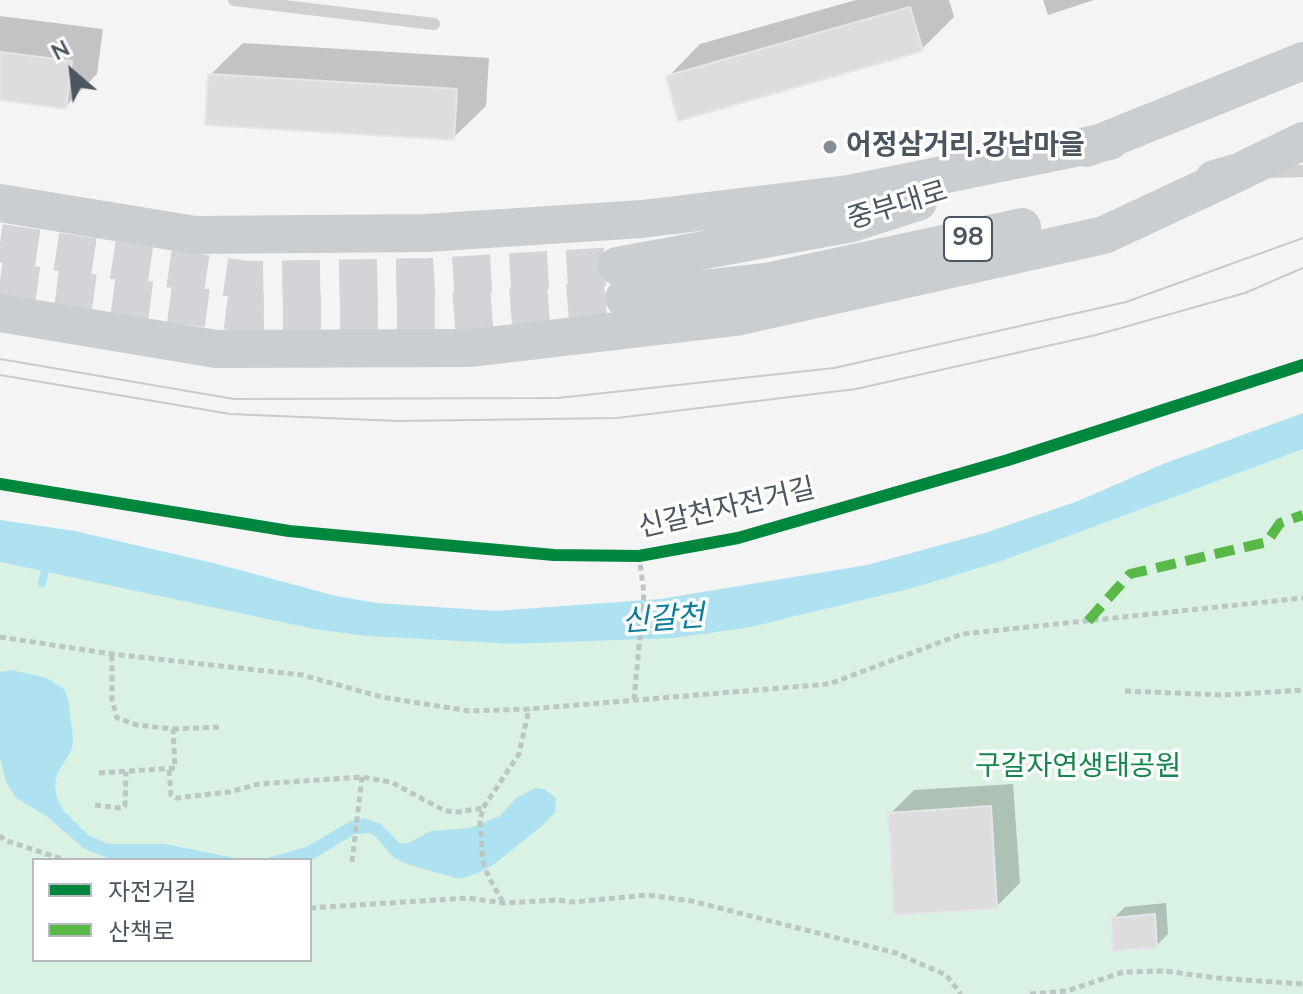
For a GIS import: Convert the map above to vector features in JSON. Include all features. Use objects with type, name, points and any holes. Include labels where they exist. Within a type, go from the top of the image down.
[{"type":"main road","name":"중부대로","points":[[1303,61],[1110,141],[852,223],[620,282],[766,282],[1119,207],[1239,172],[1303,141]]},
{"type":"main road","points":[[0,203],[195,235],[426,233],[642,219],[848,194],[1110,141]]},
{"type":"main road","points":[[0,313],[216,349],[471,348],[736,317],[1104,235],[1239,172]]},
{"type":"lane","points":[[234,0],[434,24]]},
{"type":"lane","points":[[1239,172],[1303,171]]},
{"type":"path","points":[[634,700],[644,593],[639,556]]},
{"type":"path","points":[[0,637],[112,654],[302,675],[382,697],[469,711],[529,709],[829,684],[962,634],[1303,598]]},
{"type":"path","points":[[112,654],[112,700],[117,718],[137,725],[173,729],[222,727]]},
{"type":"path","points":[[1125,691],[1223,695],[1303,690]]},
{"type":"path","points":[[504,903],[489,878],[481,854],[480,821],[483,808],[519,754],[529,709]]},
{"type":"path","points":[[99,773],[175,768],[173,729]]},
{"type":"path","points":[[169,770],[171,795],[176,798],[229,792],[259,784],[362,777],[391,782],[445,811],[483,808]]},
{"type":"path","points":[[95,805],[125,806],[126,772]]},
{"type":"path","points":[[352,862],[362,777]]},
{"type":"path","points":[[0,835],[4,840],[59,858]]},
{"type":"path","points":[[312,908],[468,898],[504,903],[573,902],[648,895],[692,901],[896,953],[946,975],[961,994]]},
{"type":"path","points":[[1030,994],[1067,991],[1123,972],[1165,971],[1303,984]]},
{"type":"green space","name":"구갈자연생태공원","points":[[1303,449],[1303,994],[0,994],[0,562],[314,629],[366,636],[514,644],[619,640],[752,627],[909,589],[999,562]]},
{"type":"water","name":"신갈천","points":[[1303,413],[1303,449],[999,562],[909,589],[752,627],[673,638],[514,644],[366,636],[314,629],[0,562],[0,520],[75,531],[336,596],[377,603],[495,611],[660,599],[867,565],[985,533],[1078,501],[1163,464]]},
{"type":"water","points":[[11,670],[47,678],[64,689],[73,738],[72,749],[57,774],[57,799],[63,810],[88,835],[108,844],[165,844],[235,858],[107,858],[83,848],[48,817],[16,798],[6,782],[0,758],[0,672]]},
{"type":"water","points":[[535,788],[544,789],[556,798],[555,812],[493,865],[459,879],[394,858],[374,835],[368,833],[355,834],[312,860],[268,858],[306,847],[351,821],[364,818],[381,824],[398,842],[406,844],[431,831],[470,828],[500,816],[515,799]]},
{"type":"building","points":[[910,7],[923,51],[678,121],[666,76]]},
{"type":"building","points":[[0,52],[72,61],[66,109],[0,100]]},
{"type":"building","points":[[208,74],[457,89],[454,140],[205,125]]},
{"type":"building","points":[[991,806],[997,909],[894,915],[888,813]]},
{"type":"building","points":[[1155,914],[1157,948],[1113,951],[1111,918]]},
{"type":"waterway","points":[[42,583],[48,560]]},
{"type":"tunnel","points":[[0,243],[247,280],[431,277],[617,266]]},
{"type":"tunnel","points":[[0,281],[245,313],[438,313],[624,298]]},
{"type":"tram line","points":[[0,359],[234,399],[558,398],[834,368],[1126,302],[1303,238]]},
{"type":"tram line","points":[[0,375],[230,414],[398,421],[617,418],[856,389],[1096,335],[1245,293],[1303,268]]},
{"type":"marked path","points":[[1088,621],[1130,574],[1267,542],[1280,523],[1303,515]]},
{"type":"cycle path","name":"신갈천자전거길","points":[[0,484],[289,531],[554,555],[639,556],[738,538],[1008,460],[1303,365]]},
{"type":"place","name":"어정삼거리.강남마을","points":[[830,147]]}]
